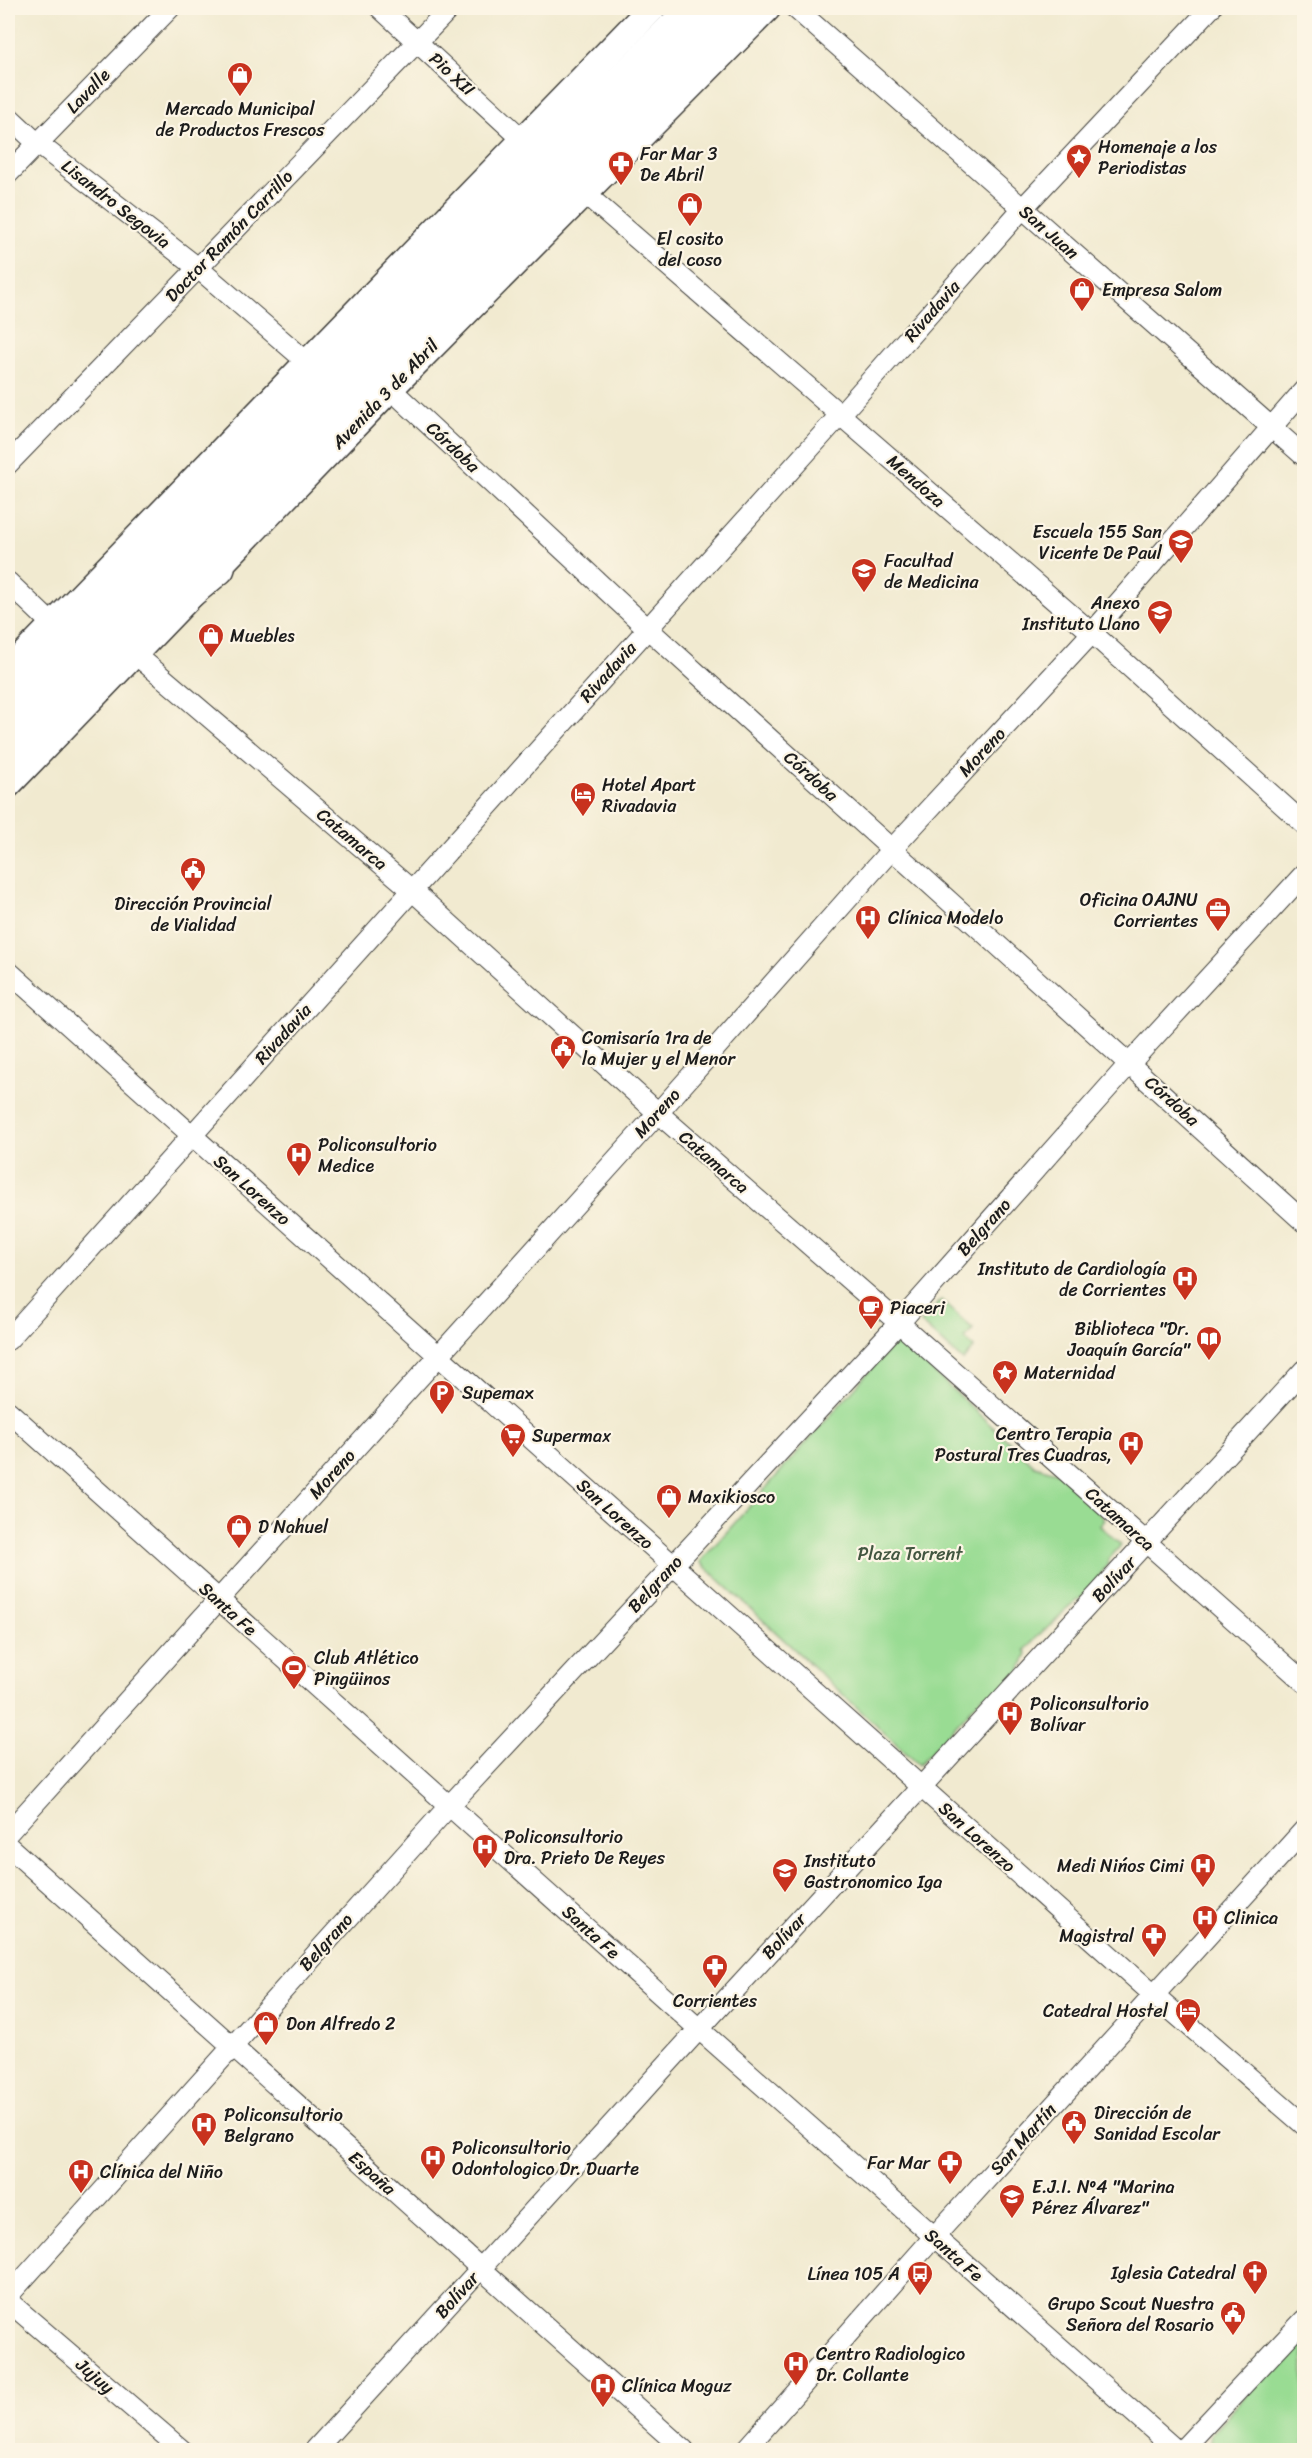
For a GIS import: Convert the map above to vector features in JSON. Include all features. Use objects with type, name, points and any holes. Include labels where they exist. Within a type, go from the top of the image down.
[{"type":"highway","name":"Avenida 3 de Abril","points":[[8,711],[92,641],[369,372],[694,8]]},
{"type":"highway","name":"Avenida 3 de Abril","points":[[554,167],[727,8]]},
{"type":"highway","points":[[8,699],[52,642],[132,638],[218,568]]},
{"type":"highway","name":"Avenida 3 de Abril","points":[[8,748],[92,641]]},
{"type":"main road","name":"Avenida 3 de Abril","points":[[218,568],[369,372],[554,167],[652,8]]},
{"type":"main road","name":"Avenida 3 de Abril","points":[[8,784],[92,641],[307,362],[554,167],[768,8]]},
{"type":"main road","name":"Avenida 3 de Abril","points":[[8,672],[92,641]]},
{"type":"street","name":"Lavalle","points":[[8,174],[170,8]]},
{"type":"street","name":"Pio XII","points":[[380,8],[554,167]]},
{"type":"street","name":"Doctor Ramón Carrillo","points":[[8,464],[450,8]]},
{"type":"street","name":"San Juan","points":[[795,8],[1305,456]]},
{"type":"street","name":"Rivadavia","points":[[8,1340],[840,415],[1022,209],[1211,8]]},
{"type":"street","name":"Lisandro Segovia","points":[[8,116],[37,143],[198,268],[307,362]]},
{"type":"street","name":"Mendoza","points":[[554,167],[1092,633],[1305,824]]},
{"type":"street","points":[[307,362],[369,372]]},
{"type":"street","name":"Córdoba","points":[[369,372],[647,628],[1305,1222]]},
{"type":"street","name":"Moreno","points":[[8,1833],[219,1601],[892,849],[1092,633],[1305,390]]},
{"type":"street","name":"Catamarca","points":[[8,582],[92,641],[413,891],[657,1113],[899,1323],[1305,1682]]},
{"type":"street","name":"Belgrano","points":[[8,2296],[450,1805],[899,1323],[1130,1063],[1305,874]]},
{"type":"street","name":"San Lorenzo","points":[[8,971],[1154,1995],[1305,2126]]},
{"type":"street","name":"Bolívar","points":[[315,2451],[921,1786],[1305,1370]]},
{"type":"street","name":"Santa Fe","points":[[8,1411],[699,2029],[1176,2451]]},
{"type":"street","name":"San Martín","points":[[745,2451],[934,2237],[1305,1830]]},
{"type":"street","name":"España","points":[[8,1846],[231,2048],[684,2451]]},
{"type":"street","name":"Jujuy","points":[[8,2301],[182,2451]]},
{"type":"street","points":[[1182,2451],[1305,2320]]},
{"type":"green space","points":[[941,1300],[973,1329],[965,1339],[974,1347],[963,1361],[921,1323]]},
{"type":"green space","name":"Plaza Torrent","points":[[898,1339],[1035,1466],[1059,1473],[1096,1508],[1104,1519],[1100,1526],[1121,1545],[1086,1594],[1067,1608],[1025,1650],[1027,1653],[1020,1671],[998,1692],[983,1696],[919,1765],[700,1562]]},
{"type":"green space","points":[[1304,2331],[1304,2450],[1209,2450],[1211,2434]]},
{"type":"place","name":"Mercado Municipal de Productos Frescos","points":[[240,98]]},
{"type":"place","name":"Homenaje a los Periodistas","points":[[1079,180]]},
{"type":"place","name":"Far Mar 3 De Abril","points":[[621,187]]},
{"type":"place","name":"El cosito del coso","points":[[690,228]]},
{"type":"place","name":"Empresa Salom","points":[[1082,313]]},
{"type":"place","name":"Escuela 155 San Vicente De Paul","points":[[1181,565]]},
{"type":"place","name":"Facultad de Medicina","points":[[864,594]]},
{"type":"place","name":"Anexo Instituto Llano","points":[[1160,636]]},
{"type":"place","name":"Muebles","points":[[211,659]]},
{"type":"place","name":"Hotel Apart Rivadavia","points":[[583,818]]},
{"type":"place","name":"Dirección Provincial de Vialidad","points":[[193,893]]},
{"type":"place","name":"Oficina OAJNU Corrientes","points":[[1218,933]]},
{"type":"place","name":"Clínica Modelo","points":[[868,941]]},
{"type":"place","name":"Comisaría 1ra de la Mujer y el Menor","points":[[563,1071]]},
{"type":"place","name":"Policonsultorio Medice","points":[[299,1178]]},
{"type":"place","name":"Instituto de Cardiología de Corrientes","points":[[1185,1302]]},
{"type":"place","name":"Piaceri","points":[[871,1331]]},
{"type":"place","name":"Biblioteca \"Dr. Joaquín García\"","points":[[1209,1362]]},
{"type":"place","name":"Maternidad","points":[[1005,1396]]},
{"type":"place","name":"Supemax","points":[[442,1416]]},
{"type":"place","name":"Supermax","points":[[513,1459]]},
{"type":"place","name":"Centro Terapia Postural Tres Cuadras,","points":[[1131,1467]]},
{"type":"place","name":"Maxikiosco","points":[[669,1520]]},
{"type":"place","name":"D Nahuel","points":[[239,1550]]},
{"type":"place","name":"Club Atlético Pingüinos","points":[[294,1691]]},
{"type":"place","name":"Policonsultorio Bolívar","points":[[1010,1737]]},
{"type":"place","name":"Policonsultorio Dra. Prieto De Reyes","points":[[485,1870]]},
{"type":"place","name":"Medi Nińos Cimi","points":[[1203,1889]]},
{"type":"place","name":"Instituto Gastronomico Iga","points":[[785,1894]]},
{"type":"place","name":"Clinica","points":[[1205,1941]]},
{"type":"place","name":"Magistral","points":[[1154,1959]]},
{"type":"place","name":"Corrientes","points":[[715,1990]]},
{"type":"place","name":"Catedral Hostel","points":[[1188,2034]]},
{"type":"place","name":"Don Alfredo 2","points":[[266,2047]]},
{"type":"place","name":"Dirección de Sanidad Escolar","points":[[1074,2146]]},
{"type":"place","name":"Policonsultorio Belgrano","points":[[204,2148]]},
{"type":"place","name":"Policonsultorio Odontologico Dr. Duarte","points":[[433,2181]]},
{"type":"place","name":"Far Mar","points":[[950,2186]]},
{"type":"place","name":"Clínica del Niño","points":[[81,2195]]},
{"type":"place","name":"E.J.I. Nº4 \"Marina Pérez Álvarez\"","points":[[1012,2220]]},
{"type":"place","name":"Iglesia Catedral","points":[[1255,2296]]},
{"type":"place","name":"Línea 105 A","points":[[920,2297]]},
{"type":"place","name":"Grupo Scout Nuestra Señora del Rosario","points":[[1233,2337]]},
{"type":"place","name":"Centro Radiologico Dr. Collante","points":[[796,2387]]},
{"type":"place","name":"Clínica Moguz","points":[[603,2409]]}]
